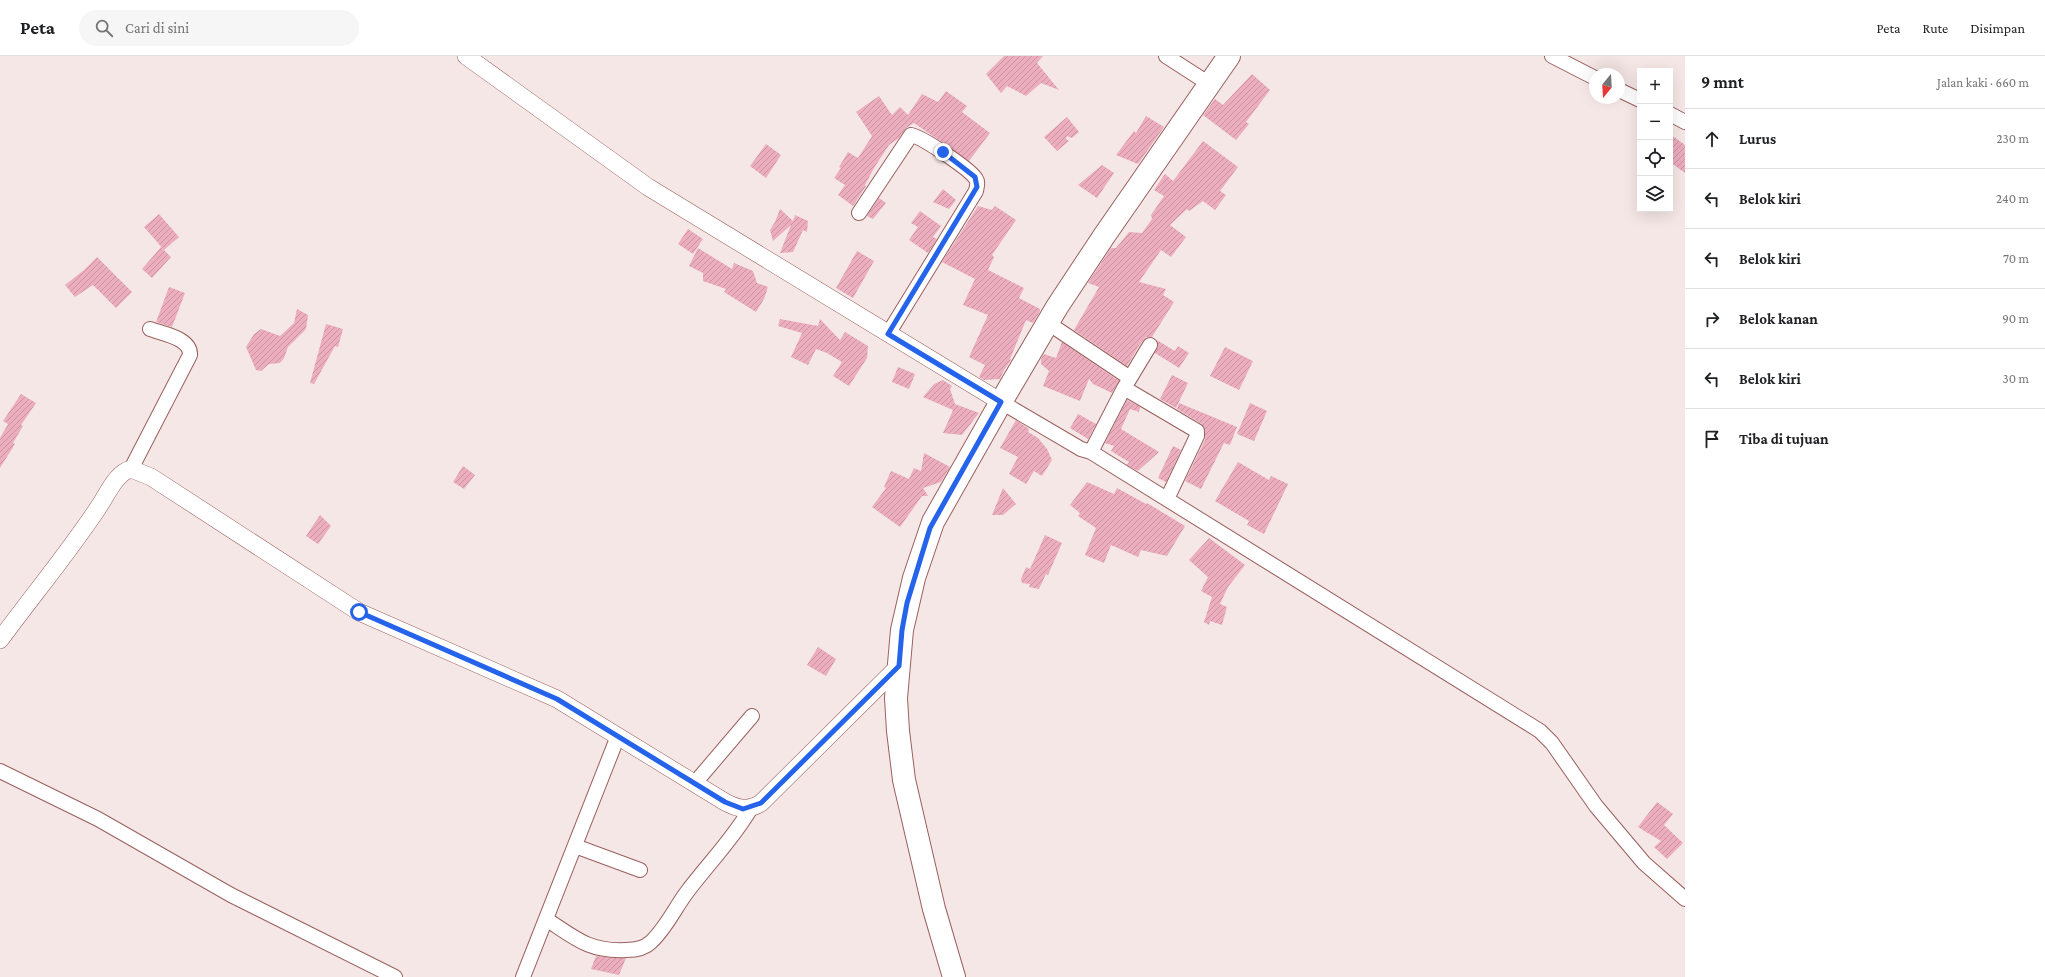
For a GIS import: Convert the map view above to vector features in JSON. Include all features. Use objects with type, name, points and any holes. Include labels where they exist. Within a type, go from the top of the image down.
[{"type":"main road","points":[[954,977],[934,908],[904,780],[897,711],[902,630],[907,603],[930,528],[1001,402],[1048,323],[1104,236],[1229,56]]},
{"type":"street","points":[[466,56],[648,187],[1001,402],[1081,449],[1091,452],[1540,731],[1552,742],[1596,806],[1644,863],[1685,899]]},
{"type":"street","points":[[1166,56],[1210,85]]},
{"type":"street","points":[[1552,56],[1589,75]]},
{"type":"street","points":[[1625,93],[1637,99]]},
{"type":"street","points":[[1673,116],[1685,122]]},
{"type":"street","points":[[859,213],[911,135],[943,152],[975,177],[978,183],[976,191],[888,334]]},
{"type":"street","points":[[1048,323],[1127,383],[1197,431],[1197,436],[1167,499]]},
{"type":"street","points":[[0,640],[75,542],[115,483],[124,472],[131,469],[190,355],[189,348],[185,342],[150,329]]},
{"type":"street","points":[[1091,452],[1127,383],[1150,345]]},
{"type":"street","points":[[131,469],[151,477],[359,612],[557,699],[694,784],[736,808],[752,808]]},
{"type":"street","points":[[546,919],[593,948],[619,951],[636,950],[644,947],[656,937],[687,892],[738,830],[752,808],[761,803],[899,666]]},
{"type":"street","points":[[694,784],[752,716]]},
{"type":"street","points":[[523,977],[618,736]]},
{"type":"street","points":[[0,771],[98,819],[231,895],[394,977]]},
{"type":"street","points":[[575,846],[640,870]]},
{"type":"building","points":[[1004,56],[1043,56],[1037,63],[1059,90],[1041,83],[1026,96],[1007,86],[1001,93],[986,74]]},
{"type":"building","points":[[1252,74],[1270,90],[1246,122],[1249,124],[1236,140],[1203,115],[1215,99],[1223,105]]},
{"type":"building","points":[[946,91],[967,106],[962,112],[990,133],[969,161],[914,123],[906,128],[899,138],[889,145],[874,168],[865,185],[866,186],[853,206],[838,195],[845,185],[834,178],[841,168],[839,167],[848,152],[858,158],[872,136],[856,112],[879,96],[892,115],[900,107],[908,115],[922,94],[938,102]]},
{"type":"building","points":[[1146,116],[1164,127],[1138,164],[1116,155],[1134,131],[1136,133]]},
{"type":"building","points":[[1067,117],[1079,132],[1072,138],[1067,136],[1066,139],[1069,141],[1057,151],[1044,137]]},
{"type":"building","points":[[1673,136],[1685,145],[1685,173],[1673,164]]},
{"type":"building","points":[[1203,141],[1238,167],[1220,191],[1226,195],[1215,210],[1203,201],[1189,211],[1187,209],[1170,225],[1186,237],[1171,257],[1161,250],[1139,282],[1166,289],[1163,295],[1174,302],[1152,337],[1146,337],[1127,366],[1074,330],[1099,287],[1088,283],[1111,248],[1116,248],[1129,232],[1142,233],[1152,219],[1151,215],[1164,196],[1154,190],[1165,174],[1173,181]]},
{"type":"building","points":[[766,144],[781,155],[766,178],[750,166]]},
{"type":"building","points":[[1102,165],[1114,173],[1097,198],[1078,185]]},
{"type":"building","points":[[943,189],[956,200],[949,209],[933,202]]},
{"type":"building","points":[[879,198],[886,203],[873,219],[867,216]]},
{"type":"building","points":[[978,206],[992,210],[995,206],[1016,220],[992,255],[994,257],[988,270],[1024,288],[1019,298],[1040,309],[1033,323],[1026,320],[1010,359],[1011,360],[1000,379],[984,380],[979,377],[985,365],[969,357],[988,315],[963,305],[975,279],[942,262]]},
{"type":"building","points":[[780,209],[793,221],[795,215],[808,221],[807,232],[803,230],[793,252],[780,253],[791,225],[773,241],[770,230]]},
{"type":"building","points":[[920,211],[941,226],[933,237],[937,239],[928,253],[909,240],[918,227],[911,223]]},
{"type":"building","points":[[159,214],[179,237],[164,250],[144,227]]},
{"type":"building","points":[[688,229],[703,239],[693,254],[678,244]]},
{"type":"building","points":[[161,247],[171,257],[152,278],[142,269]]},
{"type":"building","points":[[698,248],[732,269],[734,263],[753,271],[757,283],[768,287],[764,299],[756,312],[724,292],[726,289],[703,281],[703,273],[689,266]]},
{"type":"building","points":[[857,251],[874,261],[853,298],[836,288]]},
{"type":"building","points":[[97,257],[132,292],[116,308],[93,285],[75,297],[65,285],[84,270]]},
{"type":"building","points":[[169,287],[185,293],[172,327],[156,322]]},
{"type":"building","points":[[297,309],[308,315],[306,329],[288,347],[284,358],[280,363],[269,364],[261,371],[256,370],[246,347],[254,334],[261,329],[280,336],[294,323]]},
{"type":"building","points":[[780,319],[818,326],[820,319],[840,340],[845,332],[868,346],[867,358],[849,386],[833,376],[842,362],[827,353],[816,349],[808,365],[791,357],[802,333],[778,326]]},
{"type":"building","points":[[326,324],[343,329],[338,347],[335,346],[314,384],[310,383]]},
{"type":"building","points":[[1155,339],[1175,351],[1178,346],[1189,353],[1179,368],[1155,353],[1158,346]]},
{"type":"building","points":[[1062,342],[1119,381],[1112,393],[1093,384],[1089,379],[1080,401],[1043,386],[1049,371],[1041,364],[1041,359],[1044,354],[1056,358]]},
{"type":"building","points":[[1225,347],[1253,361],[1239,390],[1210,376]]},
{"type":"building","points":[[898,367],[915,374],[909,389],[892,382]]},
{"type":"building","points":[[1172,375],[1188,383],[1176,408],[1160,399]]},
{"type":"building","points":[[943,380],[952,386],[950,389],[955,404],[979,413],[962,435],[943,433],[953,410],[923,397],[934,384]]},
{"type":"building","points":[[21,394],[36,403],[21,425],[23,426],[13,443],[15,444],[0,468],[0,438],[8,424],[3,421]]},
{"type":"building","points":[[1127,400],[1140,407],[1139,412],[1130,409],[1121,429],[1159,452],[1138,471],[1127,465],[1129,462],[1111,451],[1114,446],[1105,443]]},
{"type":"building","points":[[1179,403],[1237,427],[1230,445],[1224,443],[1201,489],[1185,481],[1205,440],[1205,431],[1202,424],[1177,409]]},
{"type":"building","points":[[1250,403],[1267,411],[1254,441],[1237,434]]},
{"type":"building","points":[[1078,414],[1096,424],[1088,439],[1070,428]]},
{"type":"building","points":[[1016,420],[1029,429],[1028,432],[1038,438],[1047,449],[1052,460],[1042,476],[1034,471],[1026,484],[1009,474],[1018,457],[1000,448]]},
{"type":"building","points":[[1173,446],[1181,450],[1166,482],[1158,478]]},
{"type":"building","points":[[924,453],[950,467],[941,482],[923,488],[928,496],[922,496],[900,527],[872,507],[886,488],[884,487],[891,471],[909,479],[914,468],[921,471]]},
{"type":"building","points":[[1238,462],[1269,480],[1271,476],[1288,484],[1264,534],[1247,525],[1249,521],[1215,501]]},
{"type":"building","points":[[463,466],[475,475],[464,489],[453,482]]},
{"type":"building","points":[[1087,482],[1114,494],[1117,488],[1146,504],[1147,503],[1185,526],[1167,556],[1141,550],[1138,557],[1111,545],[1104,563],[1085,555],[1096,528],[1078,516],[1080,513],[1070,505]]},
{"type":"building","points":[[1003,488],[1016,504],[1003,515],[992,515]]},
{"type":"building","points":[[320,515],[331,526],[318,544],[306,536]]},
{"type":"building","points":[[1045,535],[1062,543],[1048,575],[1046,574],[1039,589],[1029,587],[1030,584],[1022,583],[1021,579],[1026,567],[1030,569]]},
{"type":"building","points":[[1209,538],[1245,565],[1228,587],[1220,604],[1227,607],[1222,625],[1210,621],[1209,625],[1204,622],[1212,597],[1201,591],[1208,577],[1189,560]]},
{"type":"building","points":[[818,647],[836,659],[826,676],[807,665]]},
{"type":"building","points":[[1657,802],[1673,814],[1664,825],[1683,843],[1667,859],[1654,847],[1661,841],[1638,827]]},
{"type":"building","points":[[596,956],[626,958],[619,975],[591,969]]},
{"type":"route","points":[[359,612],[557,699],[736,808],[746,809],[761,803],[899,666],[902,630],[907,603],[930,528],[1001,402],[888,334],[976,191],[978,183],[975,177],[943,152]]}]
